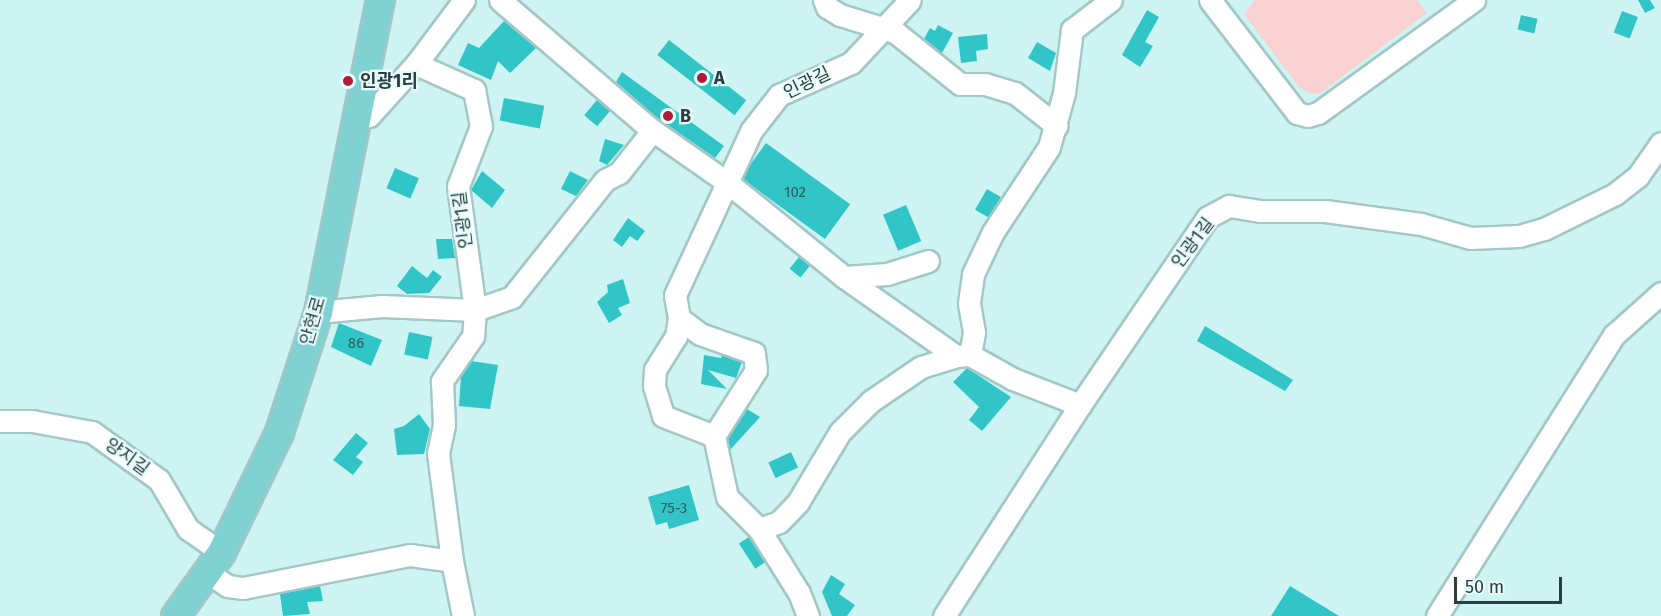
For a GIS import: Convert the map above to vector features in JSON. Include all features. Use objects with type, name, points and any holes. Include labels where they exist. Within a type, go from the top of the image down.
[{"type":"main road","name":"안현로","points":[[183,612],[214,562],[279,432],[318,312],[359,119],[380,0]]},
{"type":"street","points":[[359,119],[369,116],[416,64],[464,0]]},
{"type":"street","points":[[500,0],[652,131],[728,183],[844,277],[963,356],[1013,379],[1080,405]]},
{"type":"street","points":[[824,0],[827,7],[840,15],[895,32],[960,84],[985,84],[1015,93],[1056,126]]},
{"type":"street","name":"인광길","points":[[728,183],[751,131],[779,95],[851,63],[910,0]]},
{"type":"street","points":[[963,356],[974,332],[969,303],[973,274],[993,232],[1049,147],[1056,126],[1071,30],[1112,0]]},
{"type":"street","points":[[1210,0],[1297,113],[1308,116],[1318,113],[1474,0]]},
{"type":"street","name":"인광1길","points":[[416,64],[474,90],[479,105],[481,126],[458,186],[475,309],[473,336],[442,381],[444,425],[438,453],[452,561],[463,616]]},
{"type":"street","points":[[318,312],[382,306],[475,309],[512,297],[605,180],[619,173],[652,131]]},
{"type":"street","name":"인광1길","points":[[944,616],[1080,405],[1209,217],[1229,206],[1260,212],[1336,212],[1421,224],[1470,238],[1519,236],[1544,228],[1616,194],[1638,176],[1661,142]]},
{"type":"street","points":[[714,436],[663,416],[654,386],[656,370],[676,336],[679,318],[675,295],[728,183]]},
{"type":"street","points":[[844,277],[887,274],[928,261]]},
{"type":"street","points":[[1437,616],[1614,335],[1661,293]]},
{"type":"street","points":[[679,318],[700,334],[754,353],[756,370],[714,436],[728,497],[759,529],[799,593],[808,616]]},
{"type":"street","points":[[759,529],[779,522],[798,502],[840,432],[871,401],[921,367],[963,356]]},
{"type":"street","name":"양지길","points":[[0,420],[32,421],[92,432],[159,480],[188,530],[214,562]]},
{"type":"street","points":[[214,562],[228,586],[243,588],[410,555],[452,561]]},
{"type":"shaded area","points":[[1255,0],[1417,0],[1427,13],[1319,94],[1309,93],[1299,87],[1244,14]]},
{"type":"building","points":[[1638,0],[1650,0],[1655,8],[1645,13]]},
{"type":"building","points":[[1147,10],[1159,17],[1145,42],[1153,46],[1140,67],[1122,55]]},
{"type":"building","points":[[1622,11],[1638,17],[1630,39],[1614,32]]},
{"type":"building","points":[[1521,15],[1538,19],[1534,33],[1518,30]]},
{"type":"building","points":[[504,21],[536,48],[510,73],[498,61],[491,80],[458,65],[468,43],[479,48]]},
{"type":"building","points":[[938,25],[953,33],[942,53],[924,39],[930,28],[935,31]]},
{"type":"building","points":[[987,34],[988,49],[976,51],[977,61],[961,63],[958,37]]},
{"type":"building","name":"A","points":[[669,40],[746,100],[735,115],[657,55]]},
{"type":"building","points":[[1037,42],[1056,53],[1050,71],[1028,58]]},
{"type":"building","name":"B","points":[[622,72],[724,146],[715,158],[656,117],[616,82]]},
{"type":"building","points":[[504,98],[544,106],[540,128],[500,121]]},
{"type":"building","points":[[597,100],[610,111],[597,126],[584,115]]},
{"type":"building","points":[[605,139],[624,145],[607,165],[599,161]]},
{"type":"building","points":[[766,143],[850,204],[825,239],[741,178]]},
{"type":"building","points":[[395,168],[419,178],[410,198],[386,188]]},
{"type":"building","points":[[482,171],[505,190],[492,208],[471,190]]},
{"type":"building","points":[[570,171],[588,180],[576,196],[561,189]]},
{"type":"building","points":[[987,189],[1001,197],[989,218],[975,210]]},
{"type":"building","points":[[906,205],[921,241],[898,251],[883,215]]},
{"type":"building","points":[[628,218],[645,231],[637,241],[630,236],[622,247],[613,240]]},
{"type":"building","points":[[436,239],[452,239],[455,258],[438,259]]},
{"type":"building","points":[[799,257],[810,266],[800,277],[790,269]]},
{"type":"building","points":[[412,266],[427,278],[433,270],[442,277],[429,293],[407,294],[397,286]]},
{"type":"building","points":[[623,279],[630,303],[618,308],[622,315],[609,323],[597,302],[608,292],[607,285]]},
{"type":"building","points":[[339,323],[382,340],[371,366],[331,347]]},
{"type":"building","points":[[1205,326],[1293,380],[1285,391],[1197,341]]},
{"type":"building","points":[[409,332],[432,337],[428,359],[404,354]]},
{"type":"building","points":[[704,355],[721,358],[722,355],[742,362],[736,378],[708,370],[727,389],[701,384]]},
{"type":"building","points":[[471,361],[498,365],[490,409],[459,406],[461,376]]},
{"type":"building","points":[[967,368],[1011,397],[982,431],[969,420],[979,407],[953,382]]},
{"type":"building","points":[[747,409],[760,417],[730,450],[728,438]]},
{"type":"building","points":[[419,414],[430,429],[424,454],[397,455],[394,429],[404,426]]},
{"type":"building","points":[[356,433],[368,443],[356,457],[363,462],[353,475],[333,460]]},
{"type":"building","points":[[791,452],[798,467],[776,478],[768,463]]},
{"type":"building","points":[[689,485],[699,520],[669,529],[667,522],[656,525],[648,497]]},
{"type":"building","points":[[749,537],[765,562],[755,569],[739,544]]},
{"type":"building","points":[[831,575],[845,584],[839,594],[855,605],[847,616],[832,616],[822,592]]},
{"type":"building","points":[[320,586],[323,601],[307,602],[310,614],[283,616],[280,594]]},
{"type":"building","points":[[1290,586],[1339,616],[1271,616]]},
{"type":"place","name":"A","points":[[702,78]]},
{"type":"place","name":"인광1리","points":[[348,81]]},
{"type":"place","name":"B","points":[[668,116]]}]
